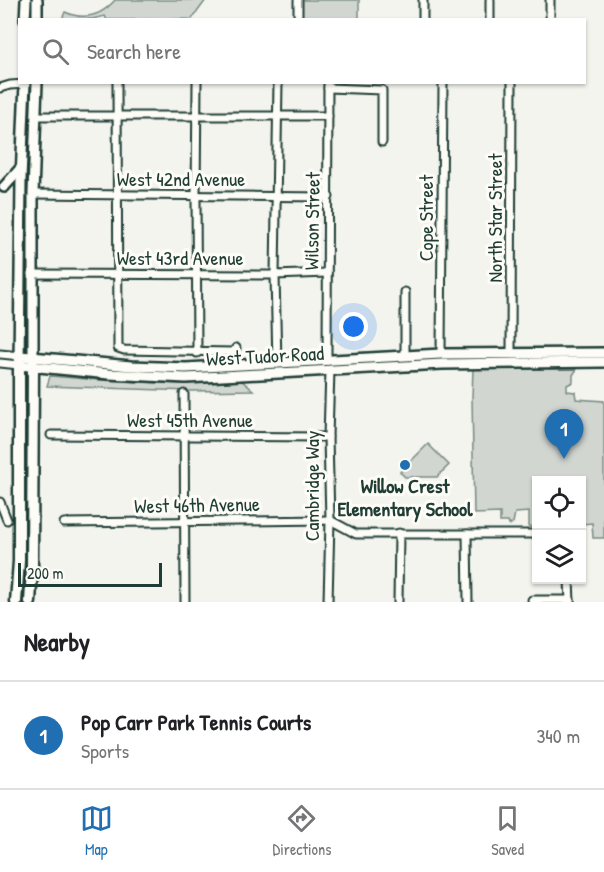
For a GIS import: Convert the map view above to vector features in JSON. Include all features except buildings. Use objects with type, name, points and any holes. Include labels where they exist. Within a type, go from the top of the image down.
[{"type":"highway","points":[[16,602],[19,561],[19,361]]},
{"type":"highway","points":[[30,602],[33,569],[33,362]]},
{"type":"main road","points":[[26,0],[26,18]]},
{"type":"main road","points":[[37,0],[37,18]]},
{"type":"main road","points":[[19,361],[20,197],[25,84]]},
{"type":"main road","points":[[33,362],[33,194],[37,84]]},
{"type":"main road","points":[[2,190],[21,166]]},
{"type":"main road","points":[[2,190],[10,186],[15,188],[20,197]]},
{"type":"main road","points":[[328,365],[334,367],[367,364],[373,363],[378,358],[441,354],[604,353]]},
{"type":"main road","name":"West Tudor Road","points":[[19,361],[161,378],[204,378],[328,365],[604,362]]},
{"type":"street","points":[[298,0],[298,18]]},
{"type":"street","points":[[423,0],[423,18]]},
{"type":"street","points":[[490,0],[490,18]]},
{"type":"street","points":[[550,0],[550,18]]},
{"type":"street","points":[[0,88],[18,84]]},
{"type":"street","points":[[117,84],[118,348],[197,353],[233,352],[236,348]]},
{"type":"street","points":[[197,84],[197,353]]},
{"type":"street","points":[[278,84],[275,275],[278,369]]},
{"type":"street","name":"Cope Street","points":[[441,354],[443,84]]},
{"type":"street","name":"North Star Street","points":[[511,353],[512,84]]},
{"type":"street","points":[[328,85],[382,90],[382,142]]},
{"type":"street","name":"Wilson Street","points":[[328,85],[328,365]]},
{"type":"street","points":[[36,116],[328,116]]},
{"type":"street","name":"West 42nd Avenue","points":[[33,194],[329,197]]},
{"type":"street","name":"West 43rd Avenue","points":[[33,274],[275,275],[327,273]]},
{"type":"street","points":[[405,292],[405,356]]},
{"type":"street","name":"West Tudor Road","points":[[0,354],[19,361]]},
{"type":"street","name":"West Tudor Road","points":[[0,363],[19,361]]},
{"type":"street","name":"Cambridge Way","points":[[328,365],[330,520],[328,602]]},
{"type":"street","points":[[184,394],[185,602]]},
{"type":"street","name":"West 45th Avenue","points":[[51,435],[328,437]]},
{"type":"street","points":[[0,502],[7,520]]},
{"type":"street","points":[[330,520],[356,534],[532,534]]},
{"type":"street","name":"West 46th Avenue","points":[[64,523],[330,520]]},
{"type":"street","points":[[398,602],[399,533]]},
{"type":"street","points":[[467,534],[468,602]]},
{"type":"street","points":[[532,600],[570,601],[569,584]]},
{"type":"shaded area","points":[[115,0],[206,0],[193,18],[106,18],[105,16],[62,18],[65,12],[86,16],[98,13]]},
{"type":"shaded area","points":[[302,0],[359,0],[359,18],[302,18]]},
{"type":"shaded area","points":[[473,368],[577,369],[573,375],[573,382],[567,385],[567,391],[575,392],[576,399],[604,401],[604,538],[593,538],[592,523],[586,524],[586,476],[532,476],[532,527],[529,527],[529,512],[515,513],[513,523],[509,525],[508,522],[500,522],[500,513],[474,514]]},
{"type":"shaded area","points":[[50,376],[181,384],[242,381],[253,390],[191,391],[47,386]]},
{"type":"shaded area","points":[[428,444],[449,465],[437,477],[405,477],[400,472]]},
{"type":"place","name":"Pop Carr Park Tennis Courts","points":[[564,459]]},
{"type":"place","name":"Willow Crest Elementary School","points":[[405,465]]}]
